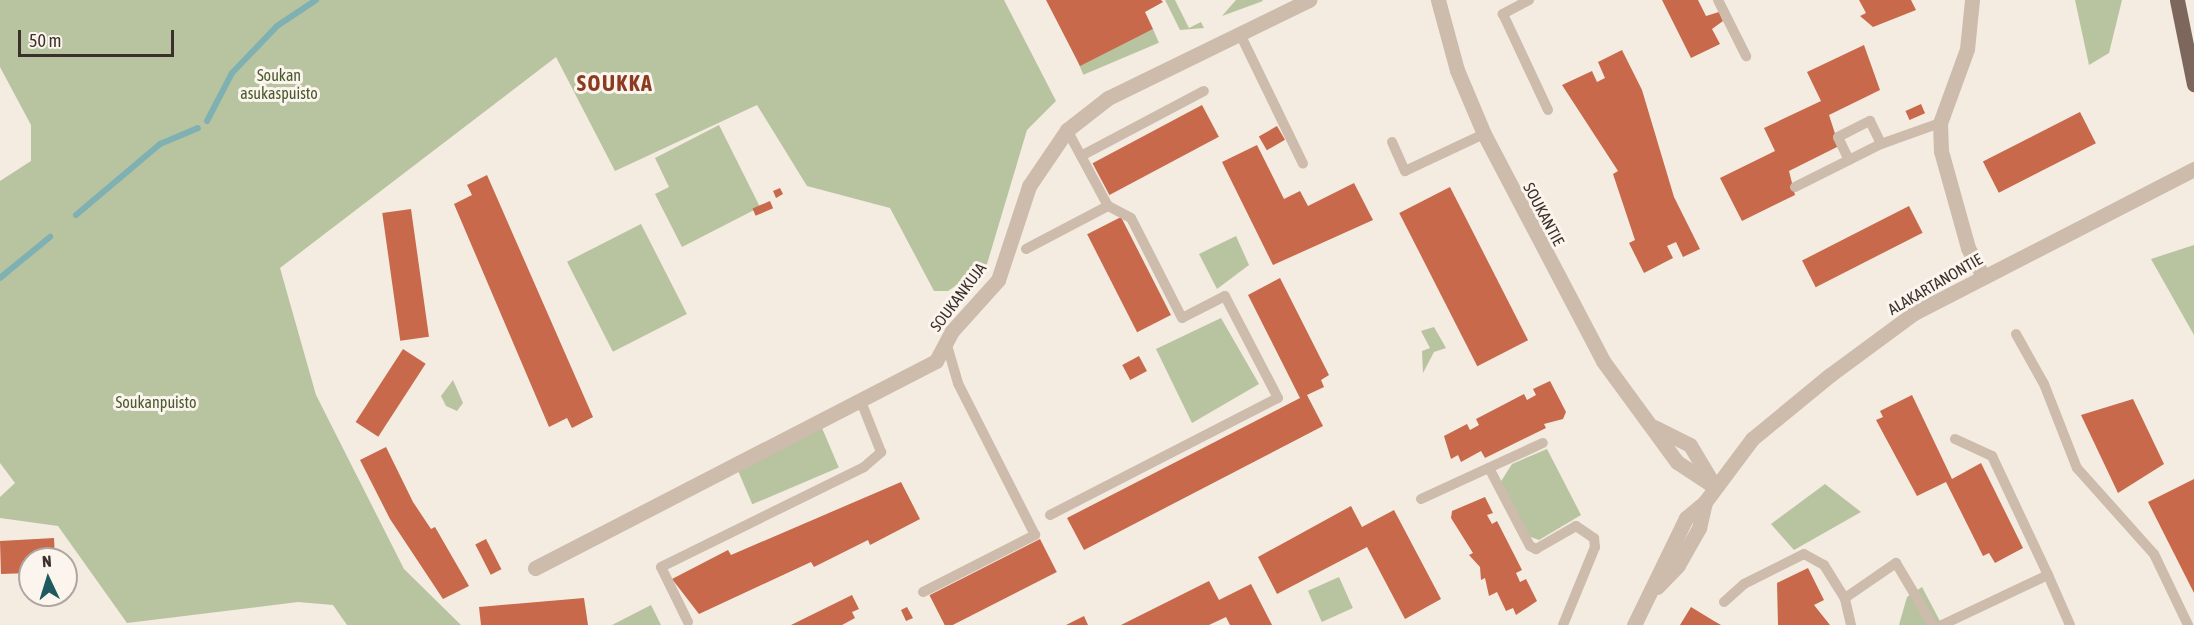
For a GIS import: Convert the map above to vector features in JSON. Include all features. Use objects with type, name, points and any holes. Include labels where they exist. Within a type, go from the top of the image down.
[{"type":"main road","points":[[2177,0],[2194,84]]},
{"type":"street","name":"SOUKANKUJA","points":[[535,568],[936,361],[946,342],[998,280],[1029,186],[1067,130],[1108,98],[1309,0]]},
{"type":"street","name":"SOUKANTIE","points":[[1438,0],[1457,70],[1484,134],[1603,361],[1654,427],[1677,462],[1715,487]]},
{"type":"street","points":[[1972,0],[1967,49],[1940,123],[1944,168],[1968,248],[1983,276]]},
{"type":"street","name":"ALAKARTANONTIE","points":[[1634,625],[1653,590],[1678,565],[1699,528],[1705,502],[1752,439],[1830,375],[1914,314],[1983,276],[2194,169]]},
{"type":"street","name":"SOUKANTIE","points":[[1654,427],[1689,445],[1715,487]]},
{"type":"lane","points":[[1529,0],[1503,14],[1548,110]]},
{"type":"lane","points":[[1718,0],[1746,56]]},
{"type":"lane","points":[[1240,34],[1303,164]]},
{"type":"lane","points":[[1081,156],[1204,91]]},
{"type":"lane","points":[[1849,160],[1838,137],[1870,121],[1881,144]]},
{"type":"lane","points":[[1795,187],[1881,144],[1940,123]]},
{"type":"lane","points":[[1050,515],[1278,398],[1225,296],[1182,318],[1131,218],[1108,206],[1067,130]]},
{"type":"lane","points":[[1392,142],[1406,171],[1484,134]]},
{"type":"lane","points":[[1026,249],[1108,206]]},
{"type":"lane","points":[[2016,334],[2044,384],[2077,468],[2154,554],[2188,625]]},
{"type":"lane","points":[[923,592],[1035,535],[958,383],[946,342]]},
{"type":"lane","points":[[687,622],[661,567],[864,467],[881,452],[860,399]]},
{"type":"lane","points":[[1955,439],[1992,456],[2070,625]]},
{"type":"lane","points":[[1421,499],[1544,443]]},
{"type":"lane","points":[[1489,468],[1530,546],[1536,549],[1576,526],[1594,538],[1595,547],[1563,625]]},
{"type":"lane","points":[[1724,603],[1744,584],[1804,554],[1824,565],[1845,598],[1851,625]]},
{"type":"lane","points":[[1845,598],[1896,563],[1933,625]]},
{"type":"lane","points":[[1942,625],[2048,575]]},
{"type":"green space","name":"Soukanpuisto","points":[[0,0],[1004,0],[1056,101],[1027,130],[987,264],[948,291],[934,291],[890,208],[807,186],[757,105],[615,171],[556,57],[280,268],[316,395],[404,569],[461,625],[347,625],[333,605],[298,602],[127,623],[78,554],[78,547],[73,547],[58,526],[0,518],[0,497],[15,483],[0,463],[0,181],[31,161],[31,125],[0,67]]},
{"type":"green space","points":[[1165,0],[1175,0],[1189,28],[1201,22],[1204,28],[1180,30]]},
{"type":"green space","points":[[1236,0],[1262,0],[1263,1],[1222,16]]},
{"type":"green space","points":[[2075,0],[2122,0],[2109,53],[2089,65]]},
{"type":"green space","points":[[1153,29],[1159,43],[1083,75],[1078,61]]},
{"type":"green space","points":[[719,125],[760,207],[682,247],[655,194],[669,187],[655,158]]},
{"type":"green space","points":[[641,224],[687,314],[613,352],[567,262]]},
{"type":"green space","points":[[1236,236],[1249,265],[1217,289],[1199,254]]},
{"type":"green space","points":[[2194,245],[2194,335],[2151,259]]},
{"type":"green space","points":[[1221,318],[1259,384],[1192,423],[1156,349]]},
{"type":"green space","points":[[1434,327],[1446,348],[1434,352],[1423,373],[1422,351],[1430,348],[1421,331]]},
{"type":"green space","points":[[453,380],[463,403],[457,411],[446,406],[441,396]]},
{"type":"green space","points":[[822,428],[839,468],[752,504],[735,465]]},
{"type":"green space","points":[[1547,449],[1581,515],[1539,540],[1528,536],[1500,483],[1512,464]]},
{"type":"green space","points":[[1825,484],[1861,512],[1794,550],[1771,524]]},
{"type":"green space","points":[[1339,577],[1353,608],[1322,622],[1308,591]]},
{"type":"green space","points":[[1922,587],[1942,625],[1899,625],[1907,597]]},
{"type":"green space","points":[[651,605],[661,625],[612,625]]},
{"type":"building","points":[[1046,0],[1161,0],[1163,2],[1145,12],[1153,29],[1080,66]]},
{"type":"building","points":[[1662,0],[1698,0],[1706,16],[1719,12],[1723,21],[1712,29],[1720,44],[1691,58]]},
{"type":"building","points":[[1859,0],[1911,0],[1916,10],[1873,27],[1860,16],[1866,13]]},
{"type":"building","points":[[1864,45],[1880,90],[1829,115],[1839,146],[1789,171],[1795,195],[1742,221],[1720,178],[1775,151],[1764,128],[1821,101],[1807,72]]},
{"type":"building","points":[[1622,50],[1642,90],[1674,197],[1700,249],[1683,257],[1676,242],[1667,246],[1673,258],[1644,273],[1629,243],[1635,240],[1613,174],[1618,171],[1562,85],[1592,71],[1597,82],[1605,78],[1598,62]]},
{"type":"building","points":[[1921,104],[1925,113],[1910,120],[1905,111]]},
{"type":"building","points":[[1202,105],[1219,137],[1109,195],[1093,163]]},
{"type":"building","points":[[2080,112],[2096,143],[1999,193],[1983,161]]},
{"type":"building","points":[[1277,126],[1285,140],[1267,150],[1259,136]]},
{"type":"building","points":[[1257,145],[1284,199],[1300,191],[1308,206],[1354,183],[1373,220],[1273,265],[1222,162]]},
{"type":"building","points":[[487,175],[593,417],[572,428],[567,418],[549,427],[454,204],[472,195],[467,185]]},
{"type":"building","points":[[1450,187],[1528,340],[1477,366],[1399,213]]},
{"type":"building","points":[[780,188],[783,194],[776,198],[773,191]]},
{"type":"building","points":[[770,201],[773,208],[756,216],[753,208]]},
{"type":"building","points":[[1909,206],[1923,233],[1816,287],[1802,260]]},
{"type":"building","points":[[411,209],[429,337],[400,341],[382,213]]},
{"type":"building","points":[[1121,217],[1171,315],[1137,332],[1087,234]]},
{"type":"building","points":[[1280,278],[1329,375],[1321,380],[1324,387],[1307,395],[1323,426],[1084,550],[1067,518],[1300,398],[1248,295]]},
{"type":"building","points":[[403,349],[426,364],[378,437],[356,422]]},
{"type":"building","points":[[1139,356],[1147,371],[1130,380],[1122,365]]},
{"type":"building","points":[[1550,381],[1566,412],[1563,419],[1544,424],[1546,428],[1485,458],[1481,451],[1461,462],[1458,455],[1451,459],[1444,436],[1467,424],[1470,430],[1479,425],[1476,419],[1524,394],[1527,400],[1536,395],[1533,389]]},
{"type":"building","points":[[1912,395],[1952,479],[1981,463],[2023,548],[1995,563],[1989,553],[1983,556],[1946,482],[1917,496],[1876,420],[1883,417],[1880,411]]},
{"type":"building","points":[[2133,399],[2164,464],[2118,493],[2081,415]]},
{"type":"building","points":[[386,447],[413,502],[431,529],[435,527],[469,586],[443,599],[390,519],[360,460]]},
{"type":"building","points":[[2194,479],[2194,593],[2148,502]]},
{"type":"building","points":[[901,482],[920,519],[870,545],[868,540],[814,567],[811,562],[699,614],[672,579],[728,550],[731,555]]},
{"type":"building","points":[[1485,497],[1493,513],[1487,515],[1492,524],[1497,521],[1522,570],[1516,573],[1520,582],[1526,579],[1537,601],[1516,615],[1513,608],[1506,611],[1497,592],[1489,596],[1485,578],[1481,580],[1480,567],[1469,555],[1473,553],[1451,518],[1452,511]]},
{"type":"building","points":[[1351,506],[1362,527],[1394,510],[1441,599],[1405,619],[1367,547],[1277,594],[1258,557]]},
{"type":"building","points":[[54,538],[54,547],[18,547],[18,573],[1,574],[0,541]]},
{"type":"building","points":[[486,539],[501,569],[491,575],[475,544]]},
{"type":"building","points":[[1040,539],[1057,572],[953,625],[945,625],[930,595]]},
{"type":"building","points":[[1808,568],[1824,600],[1814,605],[1830,625],[1778,625],[1777,583]]},
{"type":"building","points":[[1209,581],[1219,600],[1251,584],[1272,625],[1230,625],[1226,617],[1209,625],[1121,625]]},
{"type":"building","points":[[852,595],[859,609],[852,612],[855,618],[842,625],[791,625]]},
{"type":"building","points":[[584,598],[588,625],[481,625],[479,607]]},
{"type":"building","points":[[907,607],[913,618],[906,621],[901,610]]},
{"type":"building","points":[[1691,607],[1714,621],[1721,625],[1680,625]]},
{"type":"building","points":[[1084,616],[1088,625],[1066,625]]},
{"type":"waterway","points":[[207,121],[232,73],[277,26],[316,0]]},
{"type":"waterway","points":[[76,215],[160,144],[198,128]]},
{"type":"waterway","points":[[0,278],[50,237]]},
{"type":"district","name":"SOUKKA","points":[[615,84]]},
{"type":"park label","name":"Soukan asukaspuisto","points":[[279,84]]}]
